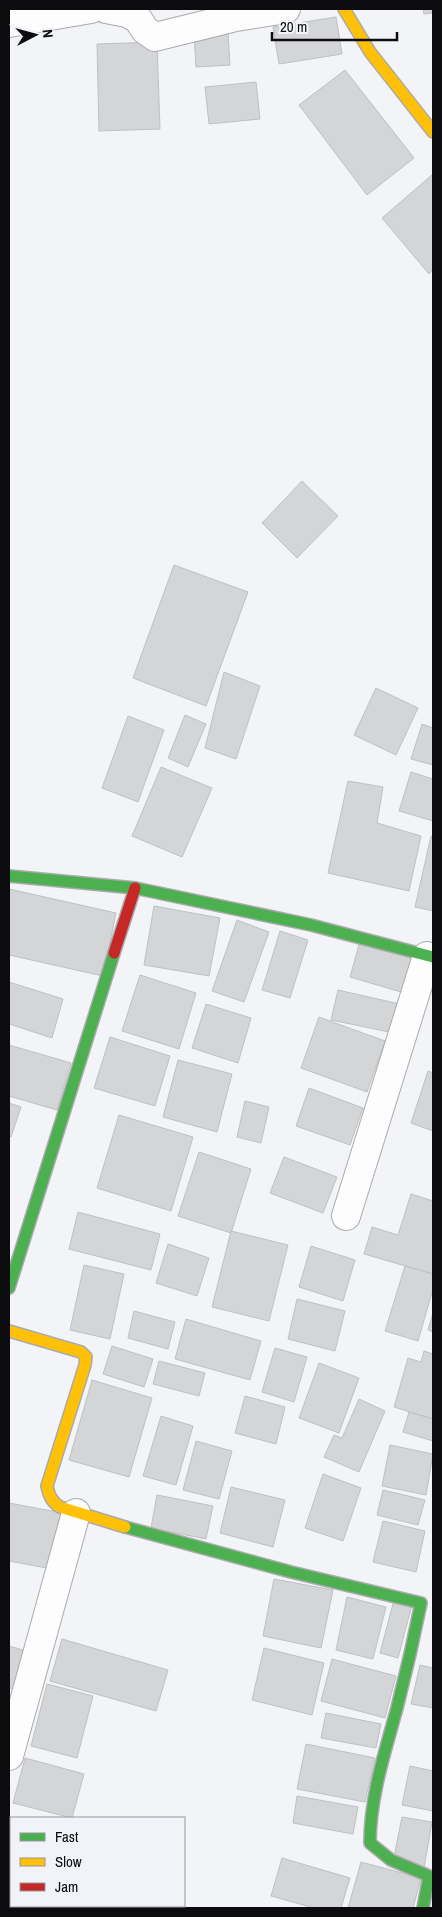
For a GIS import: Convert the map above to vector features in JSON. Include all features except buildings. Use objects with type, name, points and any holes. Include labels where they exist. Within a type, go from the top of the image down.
[{"type":"street","points":[[9,23],[91,9]]},
{"type":"street","points":[[106,9],[127,13],[138,19],[145,30],[155,37],[236,17],[286,9]]},
{"type":"street","points":[[344,9],[370,52],[433,132]]},
{"type":"street","points":[[9,876],[134,888],[311,926],[430,957],[346,1216]]},
{"type":"street","points":[[9,1288],[134,888]]},
{"type":"street","points":[[9,1331],[81,1352],[86,1357],[46,1486],[52,1502],[76,1513],[342,1585],[427,1604],[377,1780],[370,1824],[370,1844],[379,1854],[401,1867],[429,1876],[423,1908]]},
{"type":"street","points":[[9,1756],[76,1513]]},
{"type":"traffic: fast","points":[[9,876],[135,888],[311,925],[433,957]]},
{"type":"traffic: fast","points":[[9,1288],[114,953]]},
{"type":"traffic: fast","points":[[125,1527],[291,1572],[421,1603],[404,1682],[375,1792],[370,1843],[391,1860],[429,1876],[423,1908]]},
{"type":"traffic: slow","points":[[344,9],[370,52],[433,132]]},
{"type":"traffic: slow","points":[[9,1331],[81,1352],[86,1357],[47,1486],[53,1501],[60,1507],[125,1527]]},
{"type":"traffic: jam","points":[[114,953],[135,888]]}]
